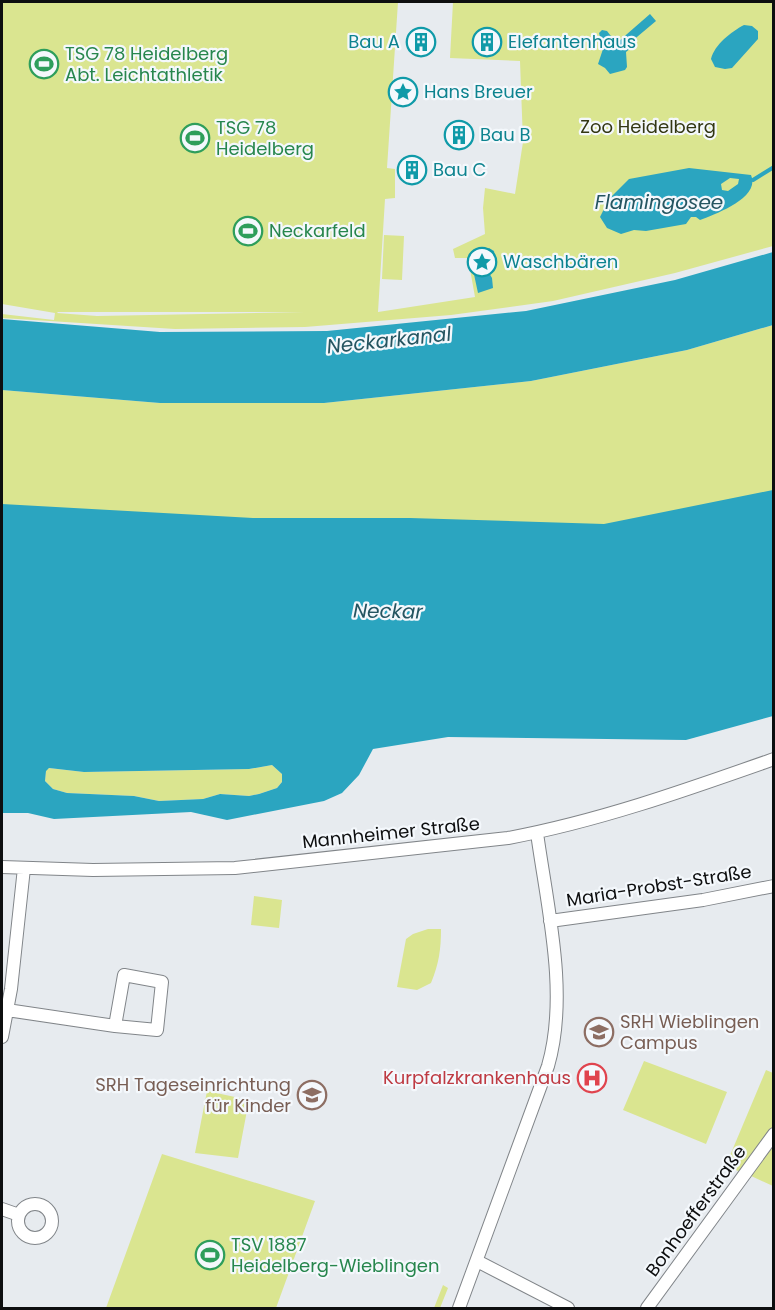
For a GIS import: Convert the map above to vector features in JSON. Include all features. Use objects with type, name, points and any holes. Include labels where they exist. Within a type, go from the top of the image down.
[{"type":"street","name":"Mannheimer Straße","points":[[2,867],[93,870],[234,868],[419,849],[537,833],[648,804],[774,759]]},
{"type":"street","points":[[459,1308],[552,1054],[558,1001],[550,921],[537,833]]},
{"type":"street","points":[[2,1037],[7,1011],[8,957],[24,868]]},
{"type":"street","name":"Maria-Probst-Straße","points":[[550,921],[703,900],[774,886]]},
{"type":"street","points":[[7,1011],[115,1026],[157,1030],[162,982],[124,975],[115,1026]]},
{"type":"street","name":"Bonhoefferstraße","points":[[647,1308],[774,1134]]},
{"type":"street","points":[[2,1209],[19,1215]]},
{"type":"street","points":[[477,1261],[568,1308]]},
{"type":"green space","name":"Zoo Heidelberg","points":[[2,2],[398,2],[387,168],[395,169],[395,198],[385,199],[378,312],[475,297],[468,258],[455,258],[453,249],[485,234],[483,208],[485,188],[515,194],[523,142],[520,61],[450,58],[453,2],[773,2],[773,246],[675,273],[553,301],[451,315],[305,327],[175,329],[2,318],[2,314],[54,320],[55,313],[2,304]],"holes":[[[304,312],[97,316],[57,313]]]},
{"type":"green space","points":[[384,235],[404,236],[402,280],[382,279]]},
{"type":"green space","points":[[773,325],[773,579],[2,614],[2,390],[160,403],[324,403],[531,381],[687,350]]},
{"type":"green space","points":[[272,765],[282,774],[282,782],[277,788],[249,796],[220,794],[203,799],[159,801],[134,796],[67,793],[53,789],[45,781],[46,770],[49,768],[84,772],[249,769]]},
{"type":"green space","points":[[254,896],[282,900],[279,928],[251,925]]},
{"type":"green space","points":[[428,929],[441,929],[439,956],[431,983],[417,990],[397,987],[406,939]]},
{"type":"green space","points":[[644,1061],[727,1092],[706,1144],[623,1110]]},
{"type":"green space","points":[[766,1070],[773,1073],[773,1127],[740,1172],[726,1165]]},
{"type":"green space","points":[[207,1091],[249,1100],[238,1158],[195,1153]]},
{"type":"green space","points":[[773,1141],[773,1186],[749,1175]]},
{"type":"green space","name":"TSV 1887 Heidelberg-Wieblingen","points":[[162,1154],[315,1201],[276,1308],[106,1308]]},
{"type":"green space","points":[[443,1285],[448,1288],[440,1308],[434,1308]]},
{"type":"water","points":[[650,14],[656,21],[631,42],[632,47],[626,52],[627,67],[625,70],[610,74],[598,64],[603,49],[599,33],[602,30],[607,31],[614,40],[619,41]]},
{"type":"water","points":[[744,25],[752,26],[758,31],[758,39],[732,68],[715,67],[711,59],[716,48]]},
{"type":"water","name":"Flamingosee","points":[[689,168],[751,175],[752,183],[743,198],[716,214],[700,220],[691,217],[686,224],[646,231],[634,230],[621,234],[607,228],[600,217],[609,199],[629,179]],"holes":[[[730,178],[739,179],[738,184],[728,191],[722,190],[721,184]]]},
{"type":"water","points":[[489,248],[494,251],[495,257],[488,271],[492,278],[493,288],[478,293],[472,265]]},
{"type":"water","name":"Neckarkanal","points":[[773,252],[773,325],[687,350],[531,381],[324,403],[160,403],[2,390],[2,319],[160,332],[327,331],[526,311],[675,280]]},
{"type":"water","name":"Neckar","points":[[773,490],[773,716],[686,740],[448,737],[373,749],[359,775],[342,793],[324,801],[227,820],[191,812],[54,819],[28,813],[2,813],[2,504],[253,518],[410,518],[604,524]],"holes":[[[272,765],[282,774],[282,782],[277,788],[259,794],[249,796],[220,794],[203,799],[159,801],[134,796],[67,793],[53,789],[45,781],[46,771],[49,768],[84,772],[249,769]]]},
{"type":"waterway","points":[[753,180],[774,167]]},
{"type":"place","name":"Bau A","points":[[421,42]]},
{"type":"place","name":"Elefantenhaus","points":[[487,42]]},
{"type":"place","name":"TSG 78 Heidelberg Abt. Leichtathletik","points":[[44,64]]},
{"type":"place","name":"Hans Breuer","points":[[403,92]]},
{"type":"place","name":"Bau B","points":[[459,135]]},
{"type":"place","name":"TSG 78 Heidelberg","points":[[195,138]]},
{"type":"place","name":"Bau C","points":[[412,170]]},
{"type":"place","name":"Neckarfeld","points":[[248,231]]},
{"type":"place","name":"Waschbären","points":[[482,262]]},
{"type":"place","name":"SRH Wieblingen Campus","points":[[599,1032]]},
{"type":"place","name":"Kurpfalzkrankenhaus","points":[[592,1078]]},
{"type":"place","name":"SRH Tageseinrichtung für Kinder","points":[[312,1095]]},
{"type":"place","name":"TSV 1887 Heidelberg-Wieblingen","points":[[210,1255]]}]
